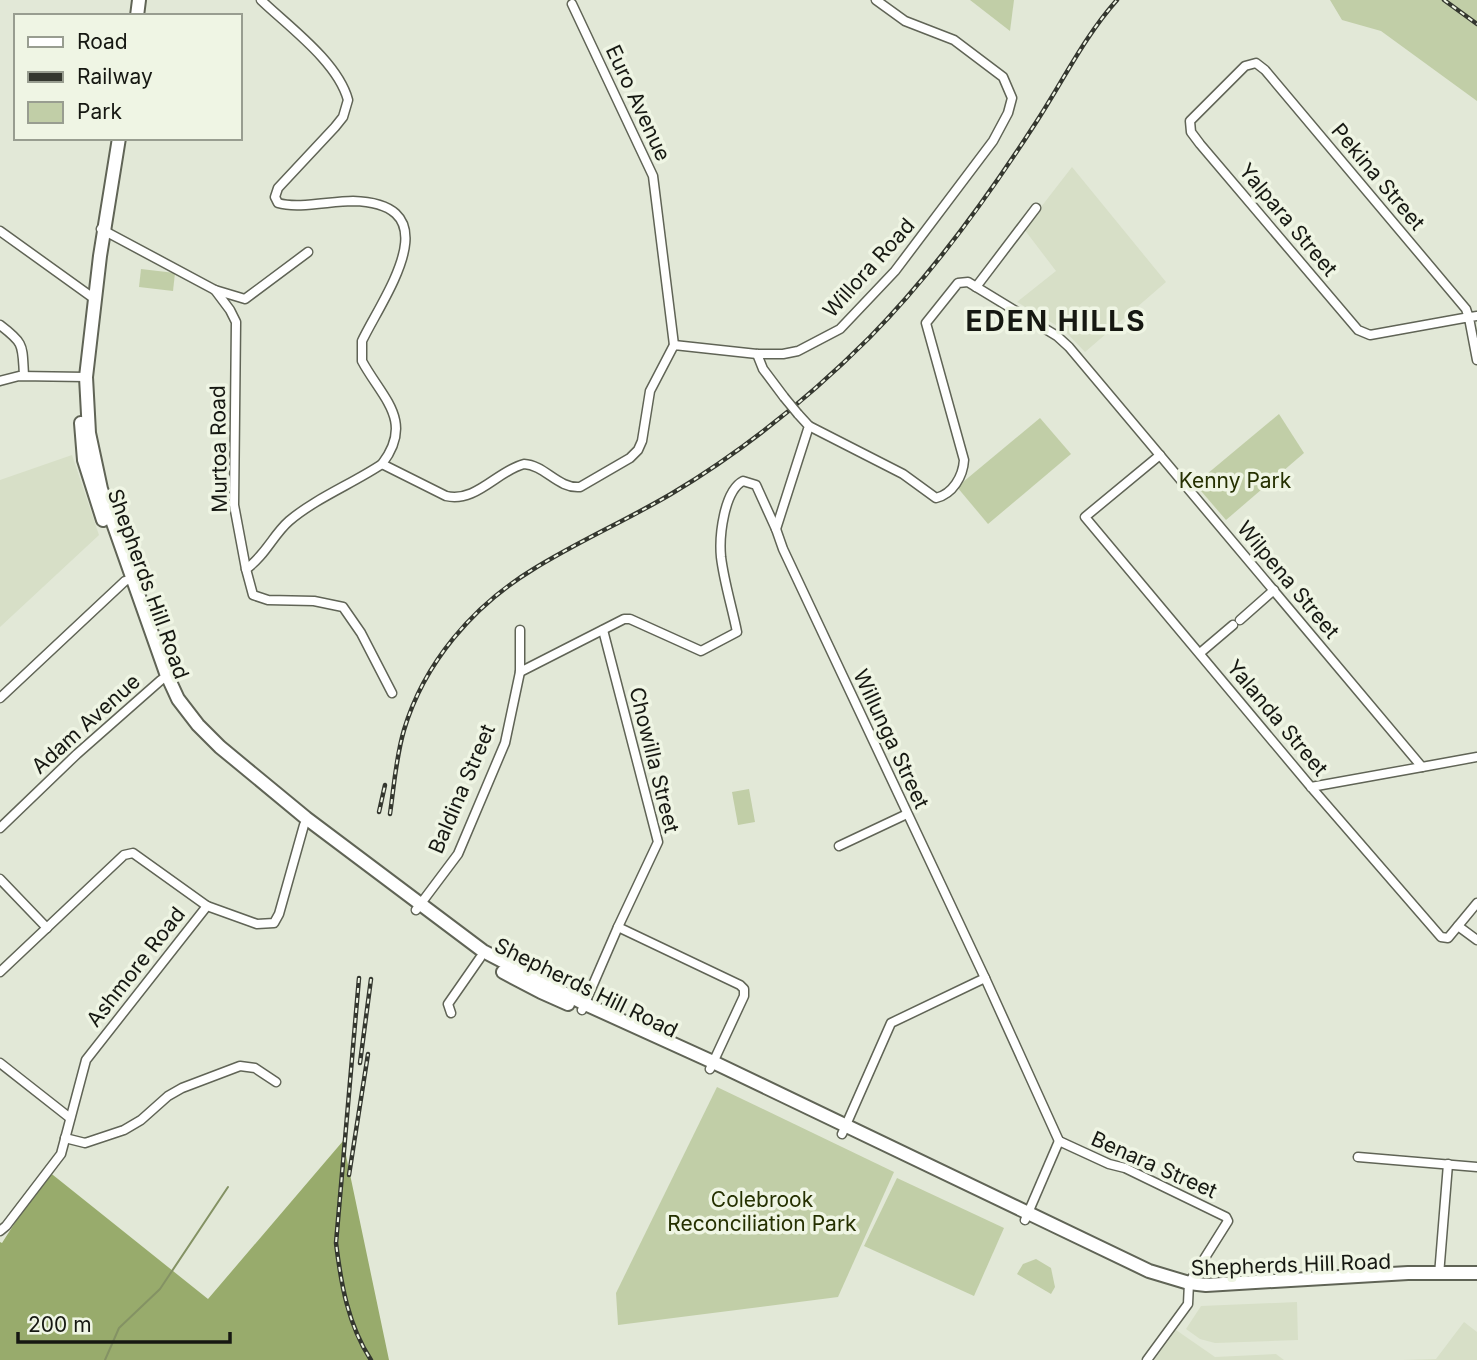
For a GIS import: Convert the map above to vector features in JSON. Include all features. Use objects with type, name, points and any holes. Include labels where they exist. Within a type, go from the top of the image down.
[{"type":"main road","name":"Shepherds Hill Road","points":[[117,140],[101,229],[84,377],[93,458],[101,489],[129,580],[173,705],[192,731],[304,825],[483,951],[584,1007],[1027,1216],[1147,1278],[1189,1287],[1229,1291],[1396,1282],[1439,1275],[1477,1273]]},
{"type":"main road","name":"Shepherds Hill Road","points":[[164,678],[188,713],[220,747],[480,958],[541,992],[584,1007]]},
{"type":"street","points":[[246,569],[260,557],[286,523],[300,512],[382,464],[395,436],[397,423],[392,409],[362,361],[362,341],[401,268],[406,236],[403,226],[390,212],[377,205],[356,201],[278,203],[275,197],[278,188],[335,127],[348,100],[342,86],[308,42],[261,0]]},
{"type":"street","name":"Willora Road","points":[[674,345],[757,354],[783,354],[798,351],[840,329],[895,271],[993,141],[1008,113],[1012,98],[1003,77],[964,46],[905,21],[876,0]]},
{"type":"street","name":"Euro Avenue","points":[[572,4],[653,176],[674,345]]},
{"type":"street","name":"Yalpara Street","points":[[1256,62],[1245,66],[1190,121],[1191,132],[1358,330],[1370,335],[1473,317]]},
{"type":"street","name":"Pekina Street","points":[[1256,62],[1265,69],[1473,317]]},
{"type":"street","points":[[976,287],[1036,208]]},
{"type":"street","name":"Murtoa Road","points":[[101,229],[215,290],[230,310],[236,322],[234,505],[253,595],[268,600],[314,601],[343,607],[361,633],[392,693]]},
{"type":"street","points":[[0,231],[93,298]]},
{"type":"street","points":[[215,290],[245,299],[308,252]]},
{"type":"street","name":"Wilpena Street","points":[[809,426],[903,474],[936,498],[944,496],[957,483],[964,460],[926,323],[958,284],[968,282],[1057,336],[1422,767]]},
{"type":"street","points":[[1473,317],[1477,360]]},
{"type":"street","points":[[0,325],[23,346],[24,376]]},
{"type":"street","points":[[382,464],[454,498],[483,487],[524,464],[530,464],[571,488],[587,484],[630,458],[638,450],[642,441],[650,391],[674,345]]},
{"type":"street","points":[[757,354],[763,369],[809,426],[776,529]]},
{"type":"street","points":[[0,381],[24,376],[84,377]]},
{"type":"street","name":"Yalanda Street","points":[[1160,455],[1085,517],[1311,787],[1444,939],[1458,926]]},
{"type":"street","name":"Willunga Street","points":[[603,630],[630,619],[701,651],[737,632],[721,556],[726,505],[737,484],[743,481],[756,485],[1059,1141]]},
{"type":"street","points":[[0,698],[129,580]]},
{"type":"street","points":[[1200,653],[1274,590]]},
{"type":"street","name":"Baldina Street","points":[[418,907],[458,854],[505,743],[520,672],[520,630]]},
{"type":"street","points":[[520,672],[603,630]]},
{"type":"street","name":"Chowilla Street","points":[[584,1007],[658,842],[603,630]]},
{"type":"street","name":"Adam Avenue","points":[[0,828],[77,754],[164,678]]},
{"type":"street","points":[[1311,787],[1477,757]]},
{"type":"street","points":[[839,846],[906,814]]},
{"type":"street","name":"Ashmore Road","points":[[0,1231],[61,1154],[86,1060],[207,906],[257,924],[274,923],[279,914],[304,825]]},
{"type":"street","points":[[0,972],[124,855],[133,853],[207,906]]},
{"type":"street","points":[[0,879],[47,928]]},
{"type":"street","points":[[1477,903],[1458,926],[1477,940]]},
{"type":"street","points":[[618,927],[744,989],[744,996],[711,1066]]},
{"type":"street","points":[[451,1013],[448,1004],[480,958]]},
{"type":"street","points":[[843,1130],[891,1023],[985,978]]},
{"type":"street","points":[[0,1063],[70,1118]]},
{"type":"street","points":[[65,1138],[85,1143],[124,1130],[182,1088],[240,1066],[254,1068],[276,1082]]},
{"type":"street","points":[[1027,1216],[1059,1141]]},
{"type":"street","name":"Benara Street","points":[[1059,1141],[1109,1164],[1125,1168],[1226,1217],[1226,1226],[1189,1287]]},
{"type":"street","points":[[1358,1157],[1477,1167]]},
{"type":"street","points":[[1439,1275],[1448,1164]]},
{"type":"street","points":[[1147,1360],[1188,1304],[1189,1287]]},
{"type":"shaded area","points":[[1072,167],[1166,282],[1085,352],[1064,330],[1017,302],[1056,271],[1024,229]]},
{"type":"shaded area","points":[[72,455],[99,535],[0,627],[0,480]]},
{"type":"shaded area","points":[[1297,1302],[1298,1340],[1215,1343],[1200,1339],[1186,1329],[1201,1306]]},
{"type":"shaded area","points":[[1464,1322],[1477,1332],[1477,1360],[1402,1360],[1436,1359]]},
{"type":"shaded area","points":[[1176,1330],[1215,1357],[1276,1354],[1284,1360],[1154,1360]]},
{"type":"green space","points":[[970,0],[1014,0],[1010,31]]},
{"type":"green space","points":[[1330,0],[1477,0],[1477,101],[1381,31],[1342,20]]},
{"type":"green space","points":[[141,269],[175,273],[173,291],[139,287]]},
{"type":"green space","name":"Kenny Park","points":[[1279,414],[1304,453],[1226,520],[1195,484]]},
{"type":"green space","points":[[1040,418],[1071,454],[988,524],[957,487]]},
{"type":"green space","points":[[749,789],[755,822],[738,825],[732,792]]},
{"type":"green space","name":"Colebrook Reconciliation Park","points":[[717,1087],[894,1172],[838,1297],[618,1325],[616,1293]]},
{"type":"green space","points":[[343,1141],[389,1360],[0,1360],[0,1242],[2,1243],[48,1171],[208,1299]]},
{"type":"green space","points":[[897,1178],[1004,1228],[974,1296],[864,1246]]},
{"type":"green space","points":[[1036,1259],[1051,1268],[1055,1287],[1051,1294],[1017,1274],[1023,1264]]},
{"type":"waterway","points":[[105,1360],[119,1328],[160,1289],[228,1187]]},
{"type":"railway","points":[[390,814],[404,730],[424,682],[453,638],[510,584],[566,550],[671,494],[724,460],[800,401],[870,337],[915,288],[977,209],[1015,155],[1093,30],[1117,0]]},
{"type":"railway","points":[[1444,0],[1477,24]]},
{"type":"railway","points":[[379,812],[385,785]]},
{"type":"railway","points":[[359,978],[336,1243],[340,1274],[351,1318],[371,1360]]},
{"type":"railway","points":[[360,1063],[371,979]]},
{"type":"railway","points":[[349,1175],[368,1054]]},
{"type":"district","name":"EDEN HILLS","points":[[1056,321]]}]
